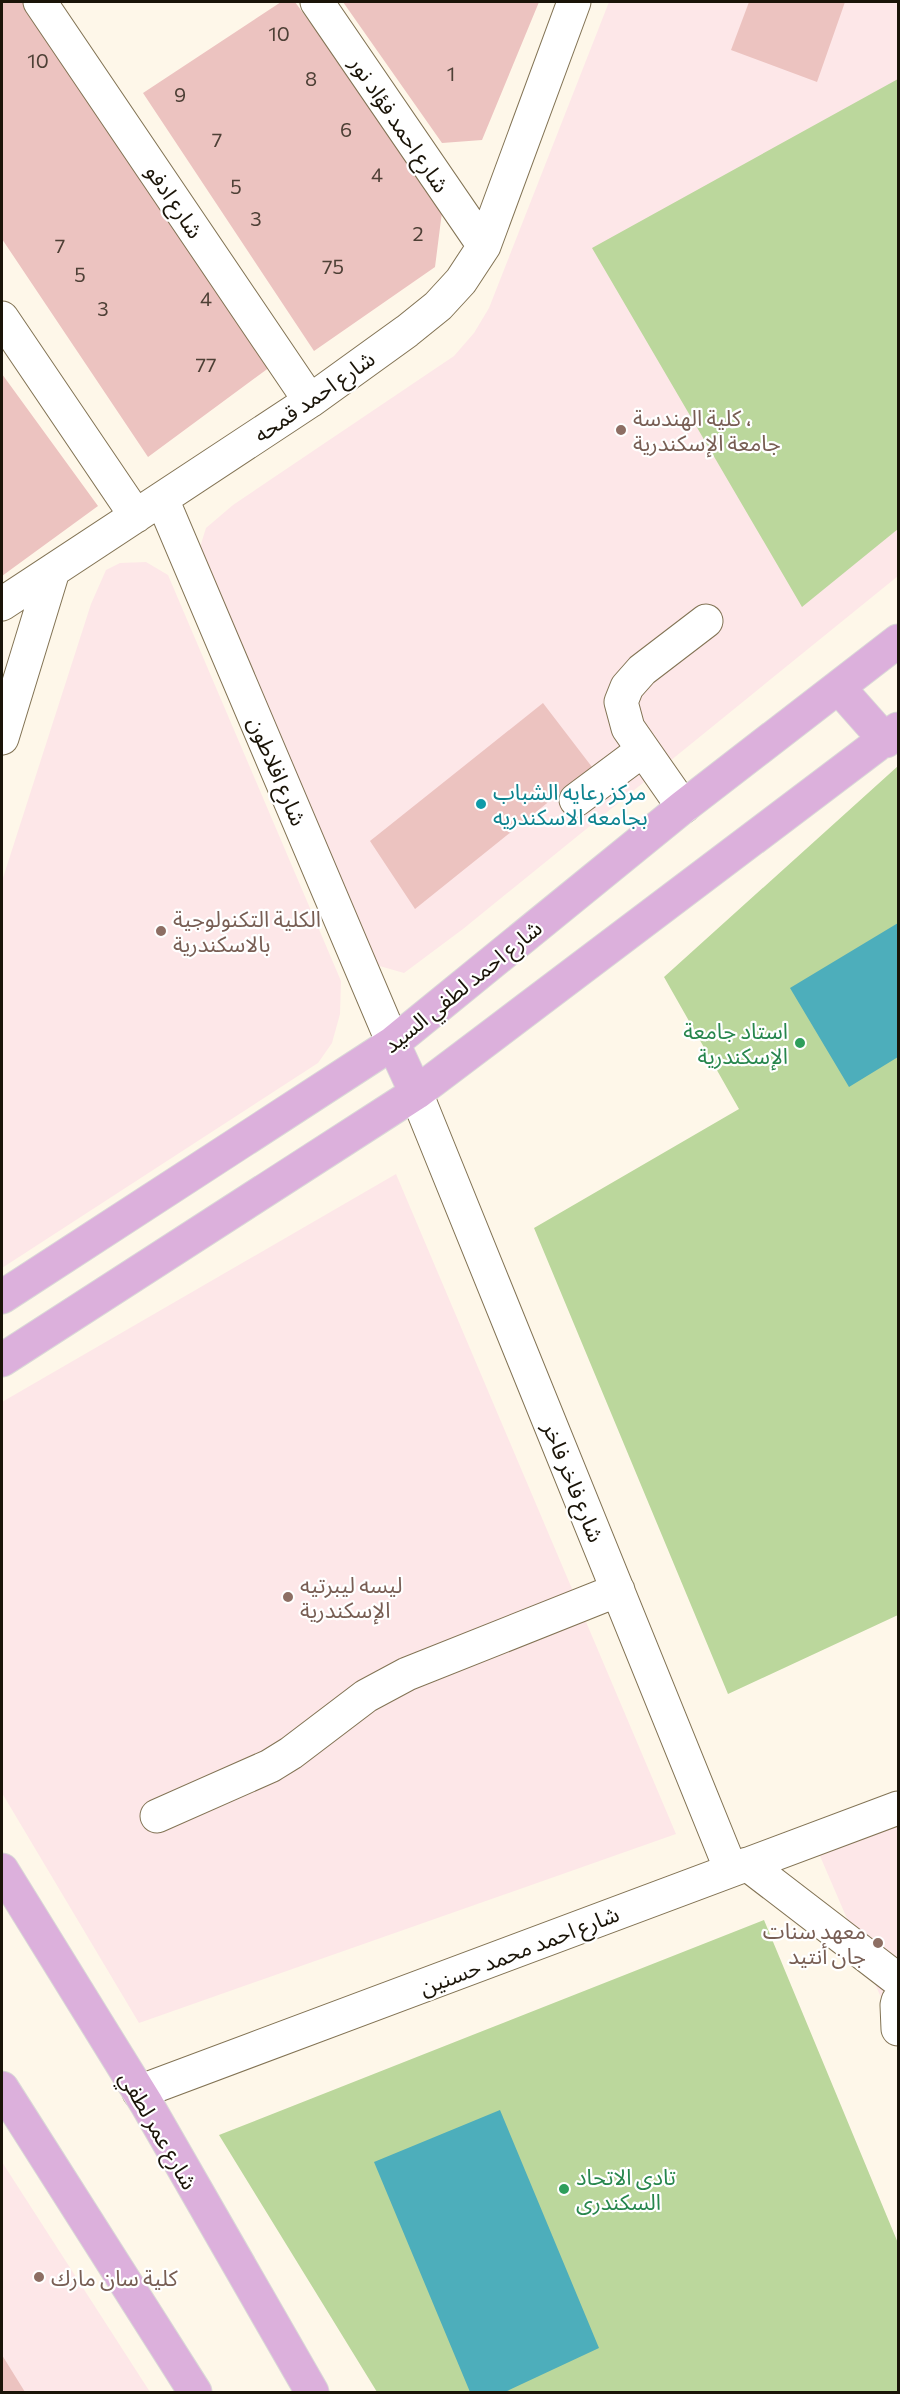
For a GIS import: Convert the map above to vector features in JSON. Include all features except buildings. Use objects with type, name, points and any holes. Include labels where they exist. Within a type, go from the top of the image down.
[{"type":"main road","name":"شارع احمد لطفي السيد","points":[[2,1297],[393,1043],[683,807],[898,641]]},
{"type":"main road","points":[[2,1360],[416,1094],[892,735],[839,688]]},
{"type":"main road","points":[[393,1043],[416,1094]]},
{"type":"main road","name":"شارع عمر لطفي","points":[[2,1870],[139,2092],[312,2392]]},
{"type":"main road","points":[[2,2088],[195,2392]]},
{"type":"street","name":"شارع ادفو","points":[[40,2],[310,400]]},
{"type":"street","name":"شارع احمد فؤاد نور","points":[[317,2],[484,246]]},
{"type":"street","name":"شارع احمد قمحه","points":[[2,604],[310,400],[438,306],[461,281],[484,246],[574,2]]},
{"type":"street","name":"شارع افلاطون","points":[[2,318],[149,507],[393,1043]]},
{"type":"street","points":[[2,738],[53,571]]},
{"type":"street","points":[[683,807],[628,728],[621,702],[627,687],[642,670],[706,621]]},
{"type":"street","points":[[576,800],[643,750]]},
{"type":"street","name":"شارع فاخر فاخر","points":[[416,1094],[618,1590],[739,1867]]},
{"type":"street","points":[[157,1816],[270,1766],[291,1754],[358,1702],[407,1674],[618,1590]]},
{"type":"street","name":"شارع احمد محمد حسنين","points":[[139,2092],[898,1808]]},
{"type":"street","points":[[739,1867],[898,1980]]},
{"type":"street","points":[[898,2001],[898,2029]]},
{"type":"shaded area","name":"كلية الهندسة ، جامعة الإسكندرية","points":[[609,2],[898,2],[898,576],[463,929],[404,973],[369,963],[200,547],[206,528],[233,505],[454,356],[474,333],[489,308]]},
{"type":"shaded area","name":"الكلية التكنولوجية بالاسكندرية","points":[[146,562],[168,575],[341,981],[340,1014],[332,1043],[318,1063],[2,1268],[2,881],[91,604],[106,570],[120,563]]},
{"type":"shaded area","name":"ليسه ليبرتيه الإسكندرية","points":[[396,1174],[676,1834],[139,2023],[2,1793],[2,1402]]},
{"type":"shaded area","name":"معهد سنات جان أنتيد","points":[[898,1819],[898,2037],[817,1849]]},
{"type":"shaded area","name":"كلية سان مارك","points":[[2,2162],[150,2392],[2,2392]]},
{"type":"green space","points":[[898,79],[898,529],[802,607],[592,248]]},
{"type":"green space","points":[[898,766],[898,1615],[728,1694],[534,1228],[739,1109],[664,977]]},
{"type":"green space","name":"تادى الاتحاد السكندرى","points":[[764,1920],[898,2243],[898,2392],[377,2392],[219,2135]]},
{"type":"water","points":[[898,923],[898,1057],[849,1087],[790,988]]},
{"type":"water","points":[[500,2110],[599,2348],[505,2392],[470,2392],[374,2162]]},
{"type":"place","name":"كلية الهندسة ، جامعة الإسكندرية","points":[[621,430]]},
{"type":"place","name":"مركز رعايه الشباب بجامعه الاسكندريه","points":[[481,804]]},
{"type":"place","name":"الكلية التكنولوجية بالاسكندرية","points":[[161,931]]},
{"type":"place","name":"استاد جامعة الإسكندرية","points":[[800,1043]]},
{"type":"place","name":"ليسه ليبرتيه الإسكندرية","points":[[288,1597]]},
{"type":"place","name":"معهد سنات جان أنتيد","points":[[878,1943]]},
{"type":"place","name":"تادى الاتحاد السكندرى","points":[[564,2189]]},
{"type":"place","name":"كلية سان مارك","points":[[39,2277]]}]
